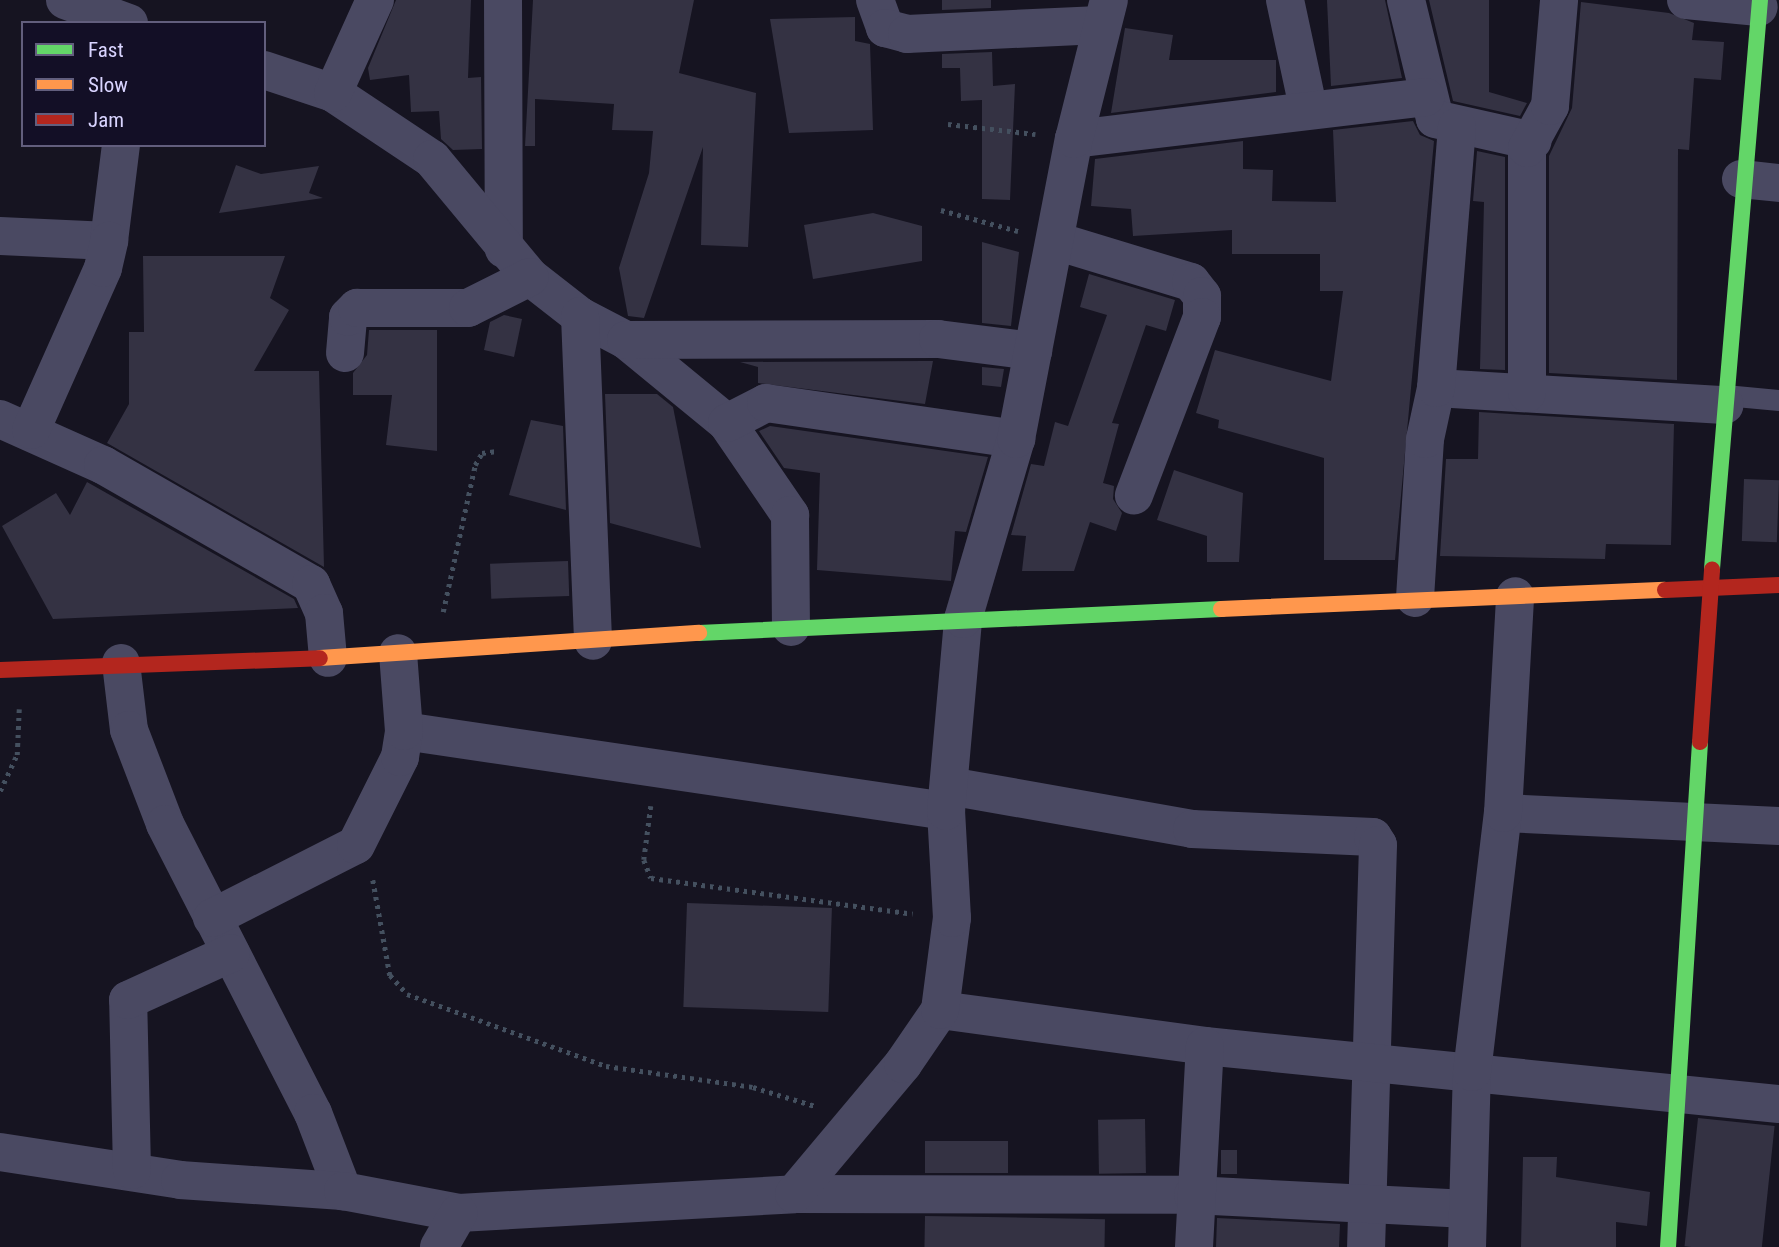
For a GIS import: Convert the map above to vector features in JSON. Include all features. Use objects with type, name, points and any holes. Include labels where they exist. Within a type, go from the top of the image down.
[{"type":"main road","points":[[1668,1247],[1675,1093],[1710,589],[1741,179],[1760,4]]},
{"type":"main road","points":[[0,670],[121,663],[328,658],[791,627],[1779,584]]},
{"type":"street","points":[[333,93],[375,0]]},
{"type":"street","points":[[503,0],[504,249]]},
{"type":"street","points":[[794,1194],[855,1122],[940,1010],[952,918],[947,799],[963,619],[1016,439],[1074,139],[1105,13],[907,34],[885,28],[875,0]]},
{"type":"street","points":[[1285,0],[1308,107]]},
{"type":"street","points":[[1406,0],[1426,97],[1435,119],[1457,127],[1533,141]]},
{"type":"street","points":[[1528,393],[1527,148],[1550,106],[1559,0]]},
{"type":"street","points":[[1686,0],[1760,4]]},
{"type":"street","points":[[266,70],[333,93],[432,159],[504,249],[530,277],[580,316],[626,340],[727,423],[790,515],[791,627]]},
{"type":"street","points":[[1074,139],[1308,107],[1426,97]]},
{"type":"street","points":[[1415,598],[1425,439],[1436,388],[1457,127]]},
{"type":"street","points":[[121,147],[103,268],[16,424],[311,584],[324,613],[328,658]]},
{"type":"street","points":[[1741,179],[1779,183]]},
{"type":"street","points":[[0,236],[109,241]]},
{"type":"street","points":[[1056,241],[1191,282],[1202,296],[1202,317],[1134,495]]},
{"type":"street","points":[[345,353],[348,317],[357,308],[468,308],[530,277]]},
{"type":"street","points":[[580,316],[593,641]]},
{"type":"street","points":[[626,340],[938,339],[1034,351]]},
{"type":"street","points":[[1436,388],[1724,400]]},
{"type":"street","points":[[727,423],[766,403],[1016,439]]},
{"type":"street","points":[[1466,1247],[1472,1072],[1503,813],[1515,596]]},
{"type":"street","points":[[212,918],[356,845],[386,794],[404,731],[416,652]]},
{"type":"street","points":[[121,663],[129,730],[142,765],[212,918],[313,1113],[343,1191]]},
{"type":"street","points":[[404,731],[656,771],[947,799],[1192,829],[1373,836],[1378,845],[1369,1063],[1366,1247]]},
{"type":"street","points":[[1503,813],[1779,826]]},
{"type":"street","points":[[132,1170],[128,1000],[231,953]]},
{"type":"street","points":[[940,1010],[1205,1046],[1779,1104]]},
{"type":"street","points":[[1194,1247],[1193,1195],[1205,1046]]},
{"type":"street","points":[[0,1152],[132,1170],[180,1180],[343,1191],[459,1213],[794,1194],[1193,1195],[1468,1209]]},
{"type":"street","points":[[439,1247],[459,1213]]},
{"type":"lane","points":[[1724,400],[1779,400]]},
{"type":"path","points":[[948,124],[1074,139]]},
{"type":"path","points":[[941,211],[1056,241]]},
{"type":"path","points":[[416,652],[475,465],[482,453],[497,451]]},
{"type":"path","points":[[0,791],[17,755],[22,669]]},
{"type":"path","points":[[656,771],[644,860],[651,878],[952,918]]},
{"type":"path","points":[[356,845],[376,893],[390,975],[407,993],[606,1066],[672,1080],[753,1087],[855,1122]]},
{"type":"building","points":[[396,0],[471,0],[468,78],[481,77],[482,149],[453,150],[441,139],[439,111],[411,112],[409,75],[370,80],[368,68]]},
{"type":"building","points":[[533,0],[694,0],[679,73],[756,93],[748,247],[701,245],[703,147],[644,318],[628,316],[619,268],[649,173],[653,131],[612,130],[614,104],[535,99],[535,146],[525,146]]},
{"type":"building","points":[[942,0],[991,0],[991,8],[942,10]]},
{"type":"building","points":[[1327,0],[1385,0],[1402,78],[1331,86]]},
{"type":"building","points":[[1429,0],[1489,0],[1489,92],[1527,103],[1520,116],[1453,101]]},
{"type":"building","points":[[1581,2],[1669,13],[1694,23],[1692,40],[1724,42],[1721,80],[1694,78],[1689,150],[1678,149],[1677,380],[1549,373],[1549,156],[1572,108]]},
{"type":"building","points":[[855,17],[855,41],[870,44],[873,130],[789,133],[770,19]]},
{"type":"building","points":[[1125,28],[1173,35],[1169,60],[1276,60],[1276,92],[1111,113]]},
{"type":"building","points":[[992,52],[993,86],[1015,84],[1010,200],[982,199],[982,100],[961,101],[960,68],[942,68],[942,54]]},
{"type":"building","points":[[1413,121],[1420,135],[1434,141],[1395,560],[1324,560],[1324,458],[1218,428],[1219,420],[1196,413],[1215,350],[1331,381],[1343,291],[1320,291],[1320,254],[1232,254],[1232,230],[1133,236],[1131,209],[1091,206],[1095,159],[1243,141],[1243,169],[1273,170],[1272,201],[1336,202],[1333,130]]},
{"type":"building","points":[[1477,151],[1505,157],[1505,370],[1480,369],[1484,202],[1473,201]]},
{"type":"building","points":[[236,165],[261,174],[319,166],[309,193],[323,198],[219,213]]},
{"type":"building","points":[[873,213],[922,226],[922,261],[813,279],[804,225]]},
{"type":"building","points":[[982,242],[1019,252],[1011,326],[982,323]]},
{"type":"building","points":[[143,256],[285,256],[270,298],[289,310],[254,371],[319,371],[324,567],[107,443],[129,404],[129,332],[144,332]]},
{"type":"building","points":[[1089,274],[1175,300],[1166,331],[1146,325],[1112,423],[1119,424],[1103,483],[1114,486],[1113,499],[1122,513],[1116,531],[1090,522],[1074,571],[1022,571],[1026,536],[1011,535],[1031,464],[1044,466],[1055,422],[1068,426],[1107,315],[1080,307]]},
{"type":"building","points":[[504,315],[522,319],[514,357],[484,350],[490,322]]},
{"type":"building","points":[[369,330],[437,330],[437,451],[386,445],[392,395],[353,395],[353,373],[367,355]]},
{"type":"building","points":[[933,361],[925,404],[758,383],[758,367],[740,362]]},
{"type":"building","points":[[982,367],[1004,369],[1001,387],[982,385]]},
{"type":"building","points":[[605,394],[657,394],[673,407],[701,548],[610,523]]},
{"type":"building","points":[[1479,412],[1674,424],[1671,545],[1606,544],[1605,559],[1440,556],[1446,459],[1478,459]]},
{"type":"building","points":[[531,420],[563,426],[566,510],[509,495]]},
{"type":"building","points":[[770,426],[988,457],[966,532],[955,531],[951,581],[817,570],[820,473],[784,468],[759,431]]},
{"type":"building","points":[[1174,470],[1243,493],[1239,562],[1207,562],[1207,536],[1157,520]]},
{"type":"building","points":[[1744,479],[1779,480],[1777,542],[1742,541]]},
{"type":"building","points":[[87,482],[294,599],[298,608],[53,619],[2,526],[56,493],[70,515]]},
{"type":"building","points":[[568,561],[569,596],[491,599],[490,564]]},
{"type":"building","points":[[687,903],[832,908],[828,1012],[683,1007]]},
{"type":"building","points":[[1698,1118],[1775,1126],[1762,1247],[1685,1246]]},
{"type":"building","points":[[1145,1119],[1146,1173],[1099,1174],[1098,1120]]},
{"type":"building","points":[[925,1141],[1008,1141],[1008,1173],[925,1173]]},
{"type":"building","points":[[1221,1150],[1237,1150],[1237,1174],[1221,1174]]},
{"type":"building","points":[[1523,1157],[1557,1157],[1556,1177],[1650,1192],[1647,1226],[1616,1222],[1616,1247],[1521,1247]]},
{"type":"building","points":[[925,1216],[1105,1219],[1104,1247],[924,1247]]},
{"type":"building","points":[[1217,1218],[1340,1224],[1339,1247],[1216,1247]]},
{"type":"traffic: fast","points":[[1712,569],[1760,0]]},
{"type":"traffic: fast","points":[[699,633],[1221,609]]},
{"type":"traffic: fast","points":[[1668,1247],[1700,742]]},
{"type":"traffic: slow","points":[[1221,609],[1665,590]]},
{"type":"traffic: slow","points":[[320,658],[699,633]]},
{"type":"traffic: jam","points":[[1700,742],[1712,569]]},
{"type":"traffic: jam","points":[[1665,590],[1779,585]]},
{"type":"traffic: jam","points":[[0,670],[320,658]]}]
